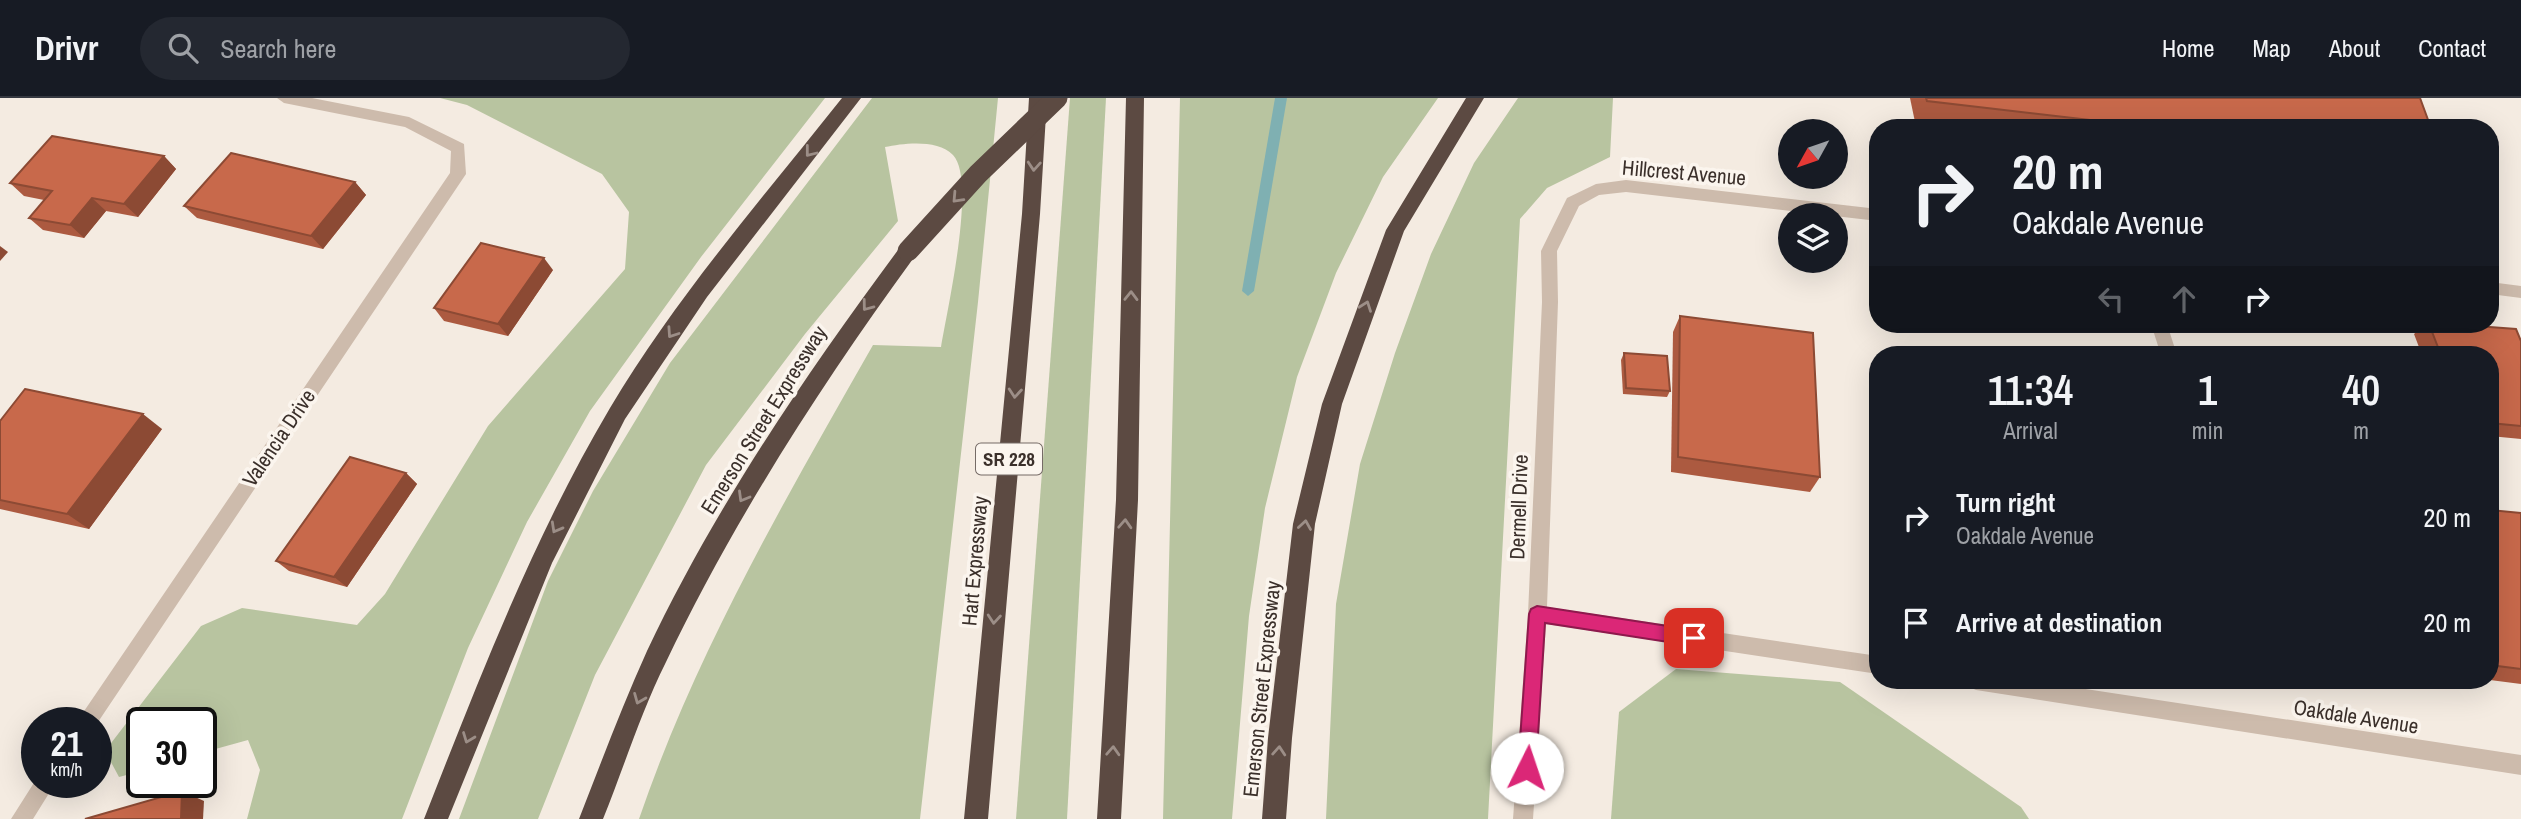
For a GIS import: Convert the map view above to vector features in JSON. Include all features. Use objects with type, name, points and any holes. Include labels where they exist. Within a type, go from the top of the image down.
[{"type":"highway","points":[[436,819],[550,539],[619,412],[687,311],[852,98]]},
{"type":"highway","name":"Hart Expressway","points":[[976,819],[1031,214],[1038,98]]},
{"type":"highway","name":"Emerson Street Expressway","points":[[591,819],[656,658],[707,559],[809,390],[908,251],[978,174],[1057,98]]},
{"type":"highway","points":[[1109,819],[1127,500],[1135,98]]},
{"type":"highway","name":"Emerson Street Expressway","points":[[1274,819],[1280,738],[1304,523],[1332,404],[1395,230],[1475,98]]},
{"type":"street","name":"Valencia Drive","points":[[97,707],[458,174],[459,148],[410,122],[284,98]]},
{"type":"street","name":"Hillcrest Avenue","points":[[1573,202],[1595,190],[1626,186],[1869,214]]},
{"type":"street","name":"Dermell Drive","points":[[1523,819],[1537,614],[1550,302],[1549,251],[1573,202]]},
{"type":"street","points":[[2499,289],[2521,292]]},
{"type":"street","points":[[1537,614],[1869,665]]},
{"type":"street","name":"Oakdale Avenue","points":[[2028,689],[2521,765]]},
{"type":"street","points":[[21,819],[35,798]]},
{"type":"green space","points":[[440,98],[825,98],[701,257],[590,411],[527,522],[468,648],[402,819],[247,819],[260,770],[248,740],[217,749],[217,707],[139,707],[201,626],[242,608],[357,625],[385,594],[488,426],[625,269],[629,212],[602,174],[467,105]]},
{"type":"green space","points":[[872,98],[998,98],[920,819],[639,819],[687,696],[715,636],[776,518],[873,345],[941,347],[954,277],[962,190],[960,169],[953,155],[930,144],[885,147],[898,221],[805,334],[706,465],[595,675],[538,819],[459,819],[548,581],[593,491],[670,363]]},
{"type":"green space","points":[[1070,98],[1106,98],[1067,819],[1016,819]]},
{"type":"green space","points":[[1180,98],[1438,98],[1383,177],[1336,273],[1297,377],[1265,508],[1249,616],[1232,819],[1163,819]]},
{"type":"green space","points":[[1518,98],[1613,98],[1610,157],[1547,188],[1520,219],[1488,819],[1326,819],[1336,604],[1360,464],[1395,353],[1431,254],[1474,163]]},
{"type":"green space","points":[[1676,669],[1840,682],[2021,807],[2029,819],[1611,819],[1619,712]]},
{"type":"green space","points":[[126,724],[126,775],[119,777],[112,764],[112,742]]},
{"type":"building","points":[[1926,98],[2420,98],[2428,119],[2082,119],[1927,101]]},
{"type":"building","points":[[52,136],[164,156],[124,204],[92,198],[70,225],[29,218],[52,191],[10,183]]},
{"type":"building","points":[[231,153],[355,182],[311,236],[184,206]]},
{"type":"building","points":[[481,243],[544,258],[498,324],[434,308]]},
{"type":"building","points":[[1680,316],[1813,333],[1820,477],[1678,457]]},
{"type":"building","points":[[2499,328],[2516,329],[2521,341],[2521,426],[2499,424],[2499,346],[2438,346],[2432,333],[2499,333]]},
{"type":"building","points":[[1624,353],[1667,356],[1670,391],[1626,388]]},
{"type":"building","points":[[25,389],[143,414],[67,514],[0,500],[0,421]]},
{"type":"building","points":[[350,457],[406,473],[334,577],[276,561]]},
{"type":"building","points":[[2499,511],[2521,513],[2521,669],[2499,666]]},
{"type":"building","points":[[158,798],[182,798],[181,819],[85,819]]},
{"type":"waterway","points":[[1248,291],[1281,98]]},
{"type":"route","points":[[1527,768],[1537,614],[1694,638]]}]
